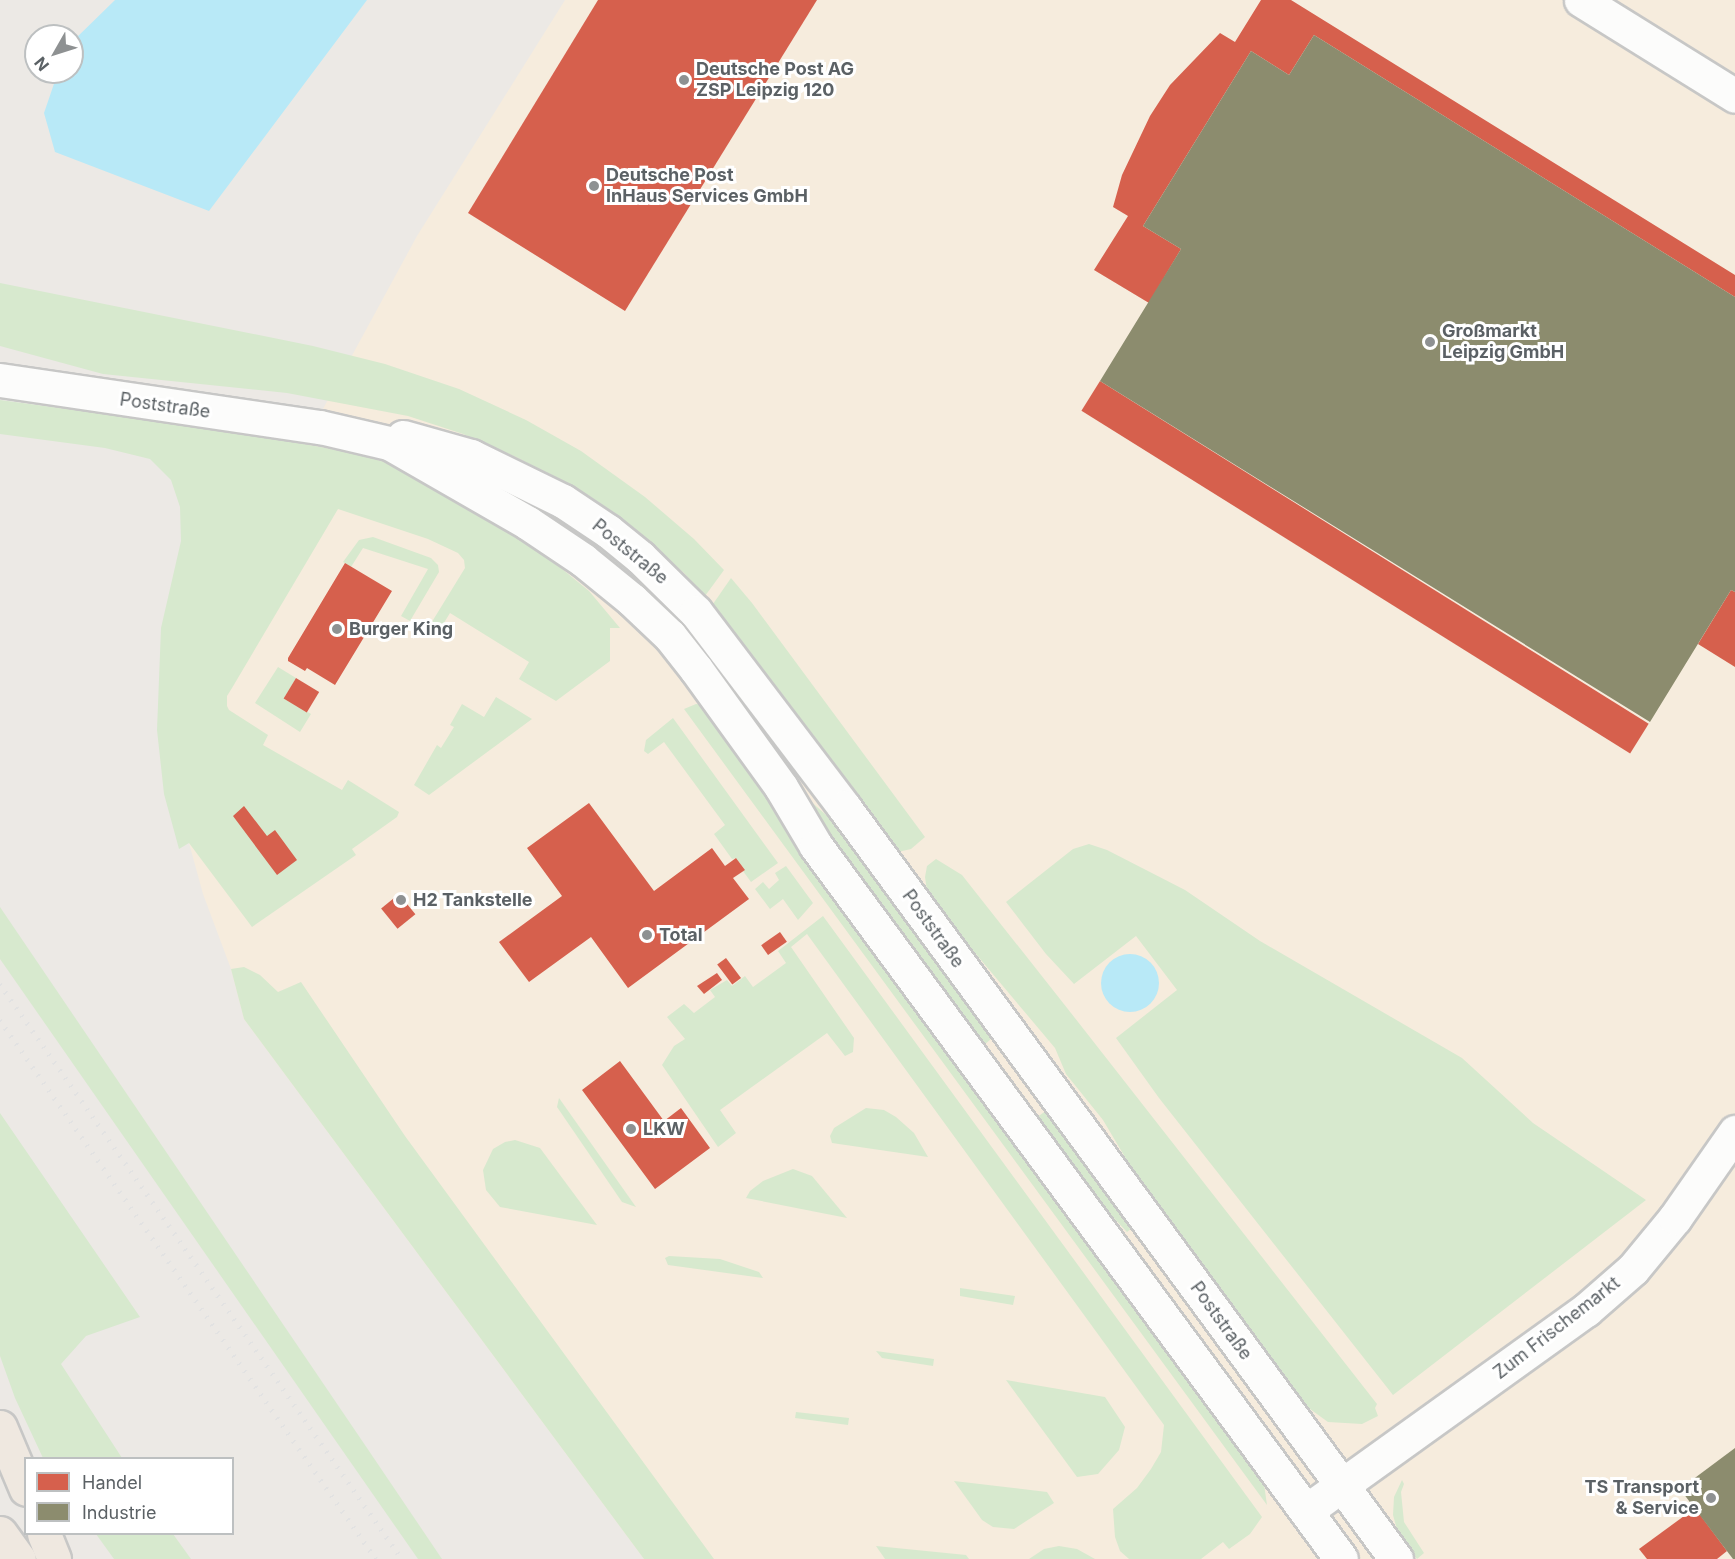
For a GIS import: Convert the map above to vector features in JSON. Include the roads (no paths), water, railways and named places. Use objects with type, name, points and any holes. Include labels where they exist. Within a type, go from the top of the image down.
[{"type":"highway","points":[[0,1427],[24,1484]]},
{"type":"highway","points":[[0,1533],[19,1559]]},
{"type":"highway","points":[[45,1535],[54,1559]]},
{"type":"street","points":[[1581,0],[1735,96]]},
{"type":"street","name":"Poststraße","points":[[0,380],[320,427],[389,443],[528,523],[583,561],[632,600],[670,636],[781,787],[816,846],[1341,1559]]},
{"type":"street","name":"Poststraße","points":[[365,436],[391,434],[430,442],[511,473],[563,501],[608,531],[640,557],[696,612],[850,816],[1396,1559]]},
{"type":"street","name":"Zum Frischemarkt","points":[[1306,1511],[1341,1484],[1532,1351],[1586,1310],[1633,1269],[1675,1218],[1735,1132]]},
{"type":"water","points":[[115,0],[367,0],[209,211],[55,152],[44,113],[54,84],[84,84],[84,30]]},
{"type":"water","points":[[1124,954],[1136,954],[1151,962],[1159,977],[1159,989],[1151,1004],[1136,1012],[1124,1012],[1109,1004],[1101,989],[1101,977],[1109,962]]},
{"type":"railway","points":[[0,984],[402,1559]]},
{"type":"railway","points":[[0,1020],[376,1559]]},
{"type":"place","name":"Deutsche Post AG ZSP Leipzig 120","points":[[684,80]]},
{"type":"place","name":"Deutsche Post InHaus Services GmbH","points":[[594,186]]},
{"type":"place","name":"Großmarkt Leipzig GmbH","points":[[1430,342]]},
{"type":"place","name":"Burger King","points":[[337,629]]},
{"type":"place","name":"H2 Tankstelle","points":[[401,900]]},
{"type":"place","name":"Total","points":[[647,935]]},
{"type":"place","name":"LKW","points":[[631,1129]]},
{"type":"place","name":"TS Transport & Service","points":[[1711,1498]]}]
